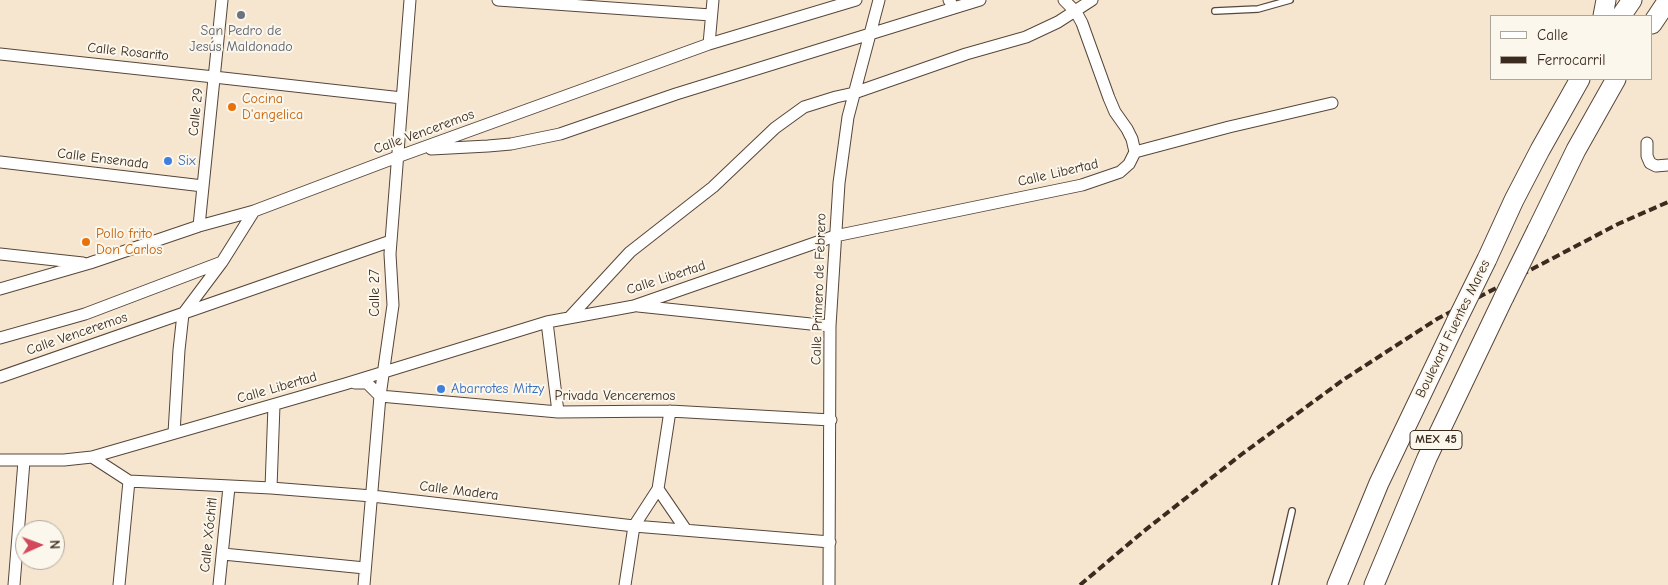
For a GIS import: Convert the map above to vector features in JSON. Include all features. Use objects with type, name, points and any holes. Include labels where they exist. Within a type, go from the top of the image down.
[{"type":"highway","points":[[1603,15],[1606,0]]},
{"type":"highway","points":[[1622,15],[1632,0]]},
{"type":"highway","points":[[1653,22],[1668,0]]},
{"type":"highway","name":"Boulevard Fuentes Mares","points":[[1337,585],[1379,483],[1486,259],[1540,150],[1579,80]]},
{"type":"highway","name":"MEX 45","points":[[1374,585],[1428,458],[1504,297],[1576,150],[1615,80]]},
{"type":"street","name":"Calle 29","points":[[199,226],[222,0]]},
{"type":"street","name":"Calle 27","points":[[364,585],[380,396],[392,305],[391,241],[410,0]]},
{"type":"street","points":[[498,0],[711,15]]},
{"type":"street","points":[[709,44],[713,0]]},
{"type":"street","name":"Calle Venceremos","points":[[0,289],[90,264],[199,226],[254,211],[709,44],[856,0]]},
{"type":"street","name":"Calle Primero de Febrero","points":[[829,585],[830,326],[835,236],[843,146],[854,93],[880,0]]},
{"type":"street","points":[[419,149],[512,144],[560,134],[676,94],[872,34],[951,4],[980,0]]},
{"type":"street","points":[[1064,0],[1076,12],[1089,39],[1109,98],[1127,129],[1135,152],[1229,127],[1332,103]]},
{"type":"street","points":[[569,318],[630,252],[713,187],[775,128],[804,108],[828,99],[854,93],[966,54],[1026,37],[1050,27],[1092,0]]},
{"type":"street","name":"Calle Rosarito","points":[[0,54],[402,98]]},
{"type":"street","points":[[1647,143],[1647,156],[1650,163],[1656,166],[1668,164]]},
{"type":"street","name":"Calle Libertad","points":[[0,460],[64,460],[92,456],[345,384],[547,322],[634,306],[835,236],[1082,184],[1120,172],[1129,164],[1135,152]]},
{"type":"street","name":"Calle Ensenada","points":[[0,162],[203,186]]},
{"type":"street","points":[[174,433],[183,314],[222,262],[254,211]]},
{"type":"street","name":"Calle Venceremos","points":[[0,377],[391,241]]},
{"type":"street","points":[[0,254],[90,264]]},
{"type":"street","points":[[0,338],[85,314],[222,262]]},
{"type":"street","points":[[634,306],[830,326]]},
{"type":"street","points":[[547,322],[558,412]]},
{"type":"street","name":"Privada Venceremos","points":[[345,384],[366,383],[380,396],[558,412],[670,411],[830,420]]},
{"type":"street","points":[[271,488],[274,404]]},
{"type":"street","points":[[625,585],[634,526],[658,489],[670,411]]},
{"type":"street","points":[[92,456],[129,482],[119,585]]},
{"type":"street","points":[[14,585],[24,461]]},
{"type":"street","name":"Calle Madera","points":[[129,482],[271,488],[372,496],[634,526],[830,542]]},
{"type":"street","name":"Calle Xóchitl","points":[[219,585],[229,487]]},
{"type":"street","points":[[658,489],[686,530]]},
{"type":"street","points":[[223,554],[365,568]]},
{"type":"lane","points":[[1215,12],[1258,9],[1290,0]]},
{"type":"lane","points":[[1275,585],[1292,511]]},
{"type":"railway","points":[[1080,585],[1144,531],[1242,454],[1343,380],[1437,319],[1618,224],[1668,202]]},
{"type":"place","name":"San Pedro de Jesús Maldonado","points":[[241,15]]},
{"type":"place","name":"Cocina D'angelica","points":[[232,107]]},
{"type":"place","name":"Six","points":[[168,161]]},
{"type":"place","name":"Pollo frito Don Carlos","points":[[86,242]]},
{"type":"place","name":"Abarrotes Mitzy","points":[[441,389]]}]
